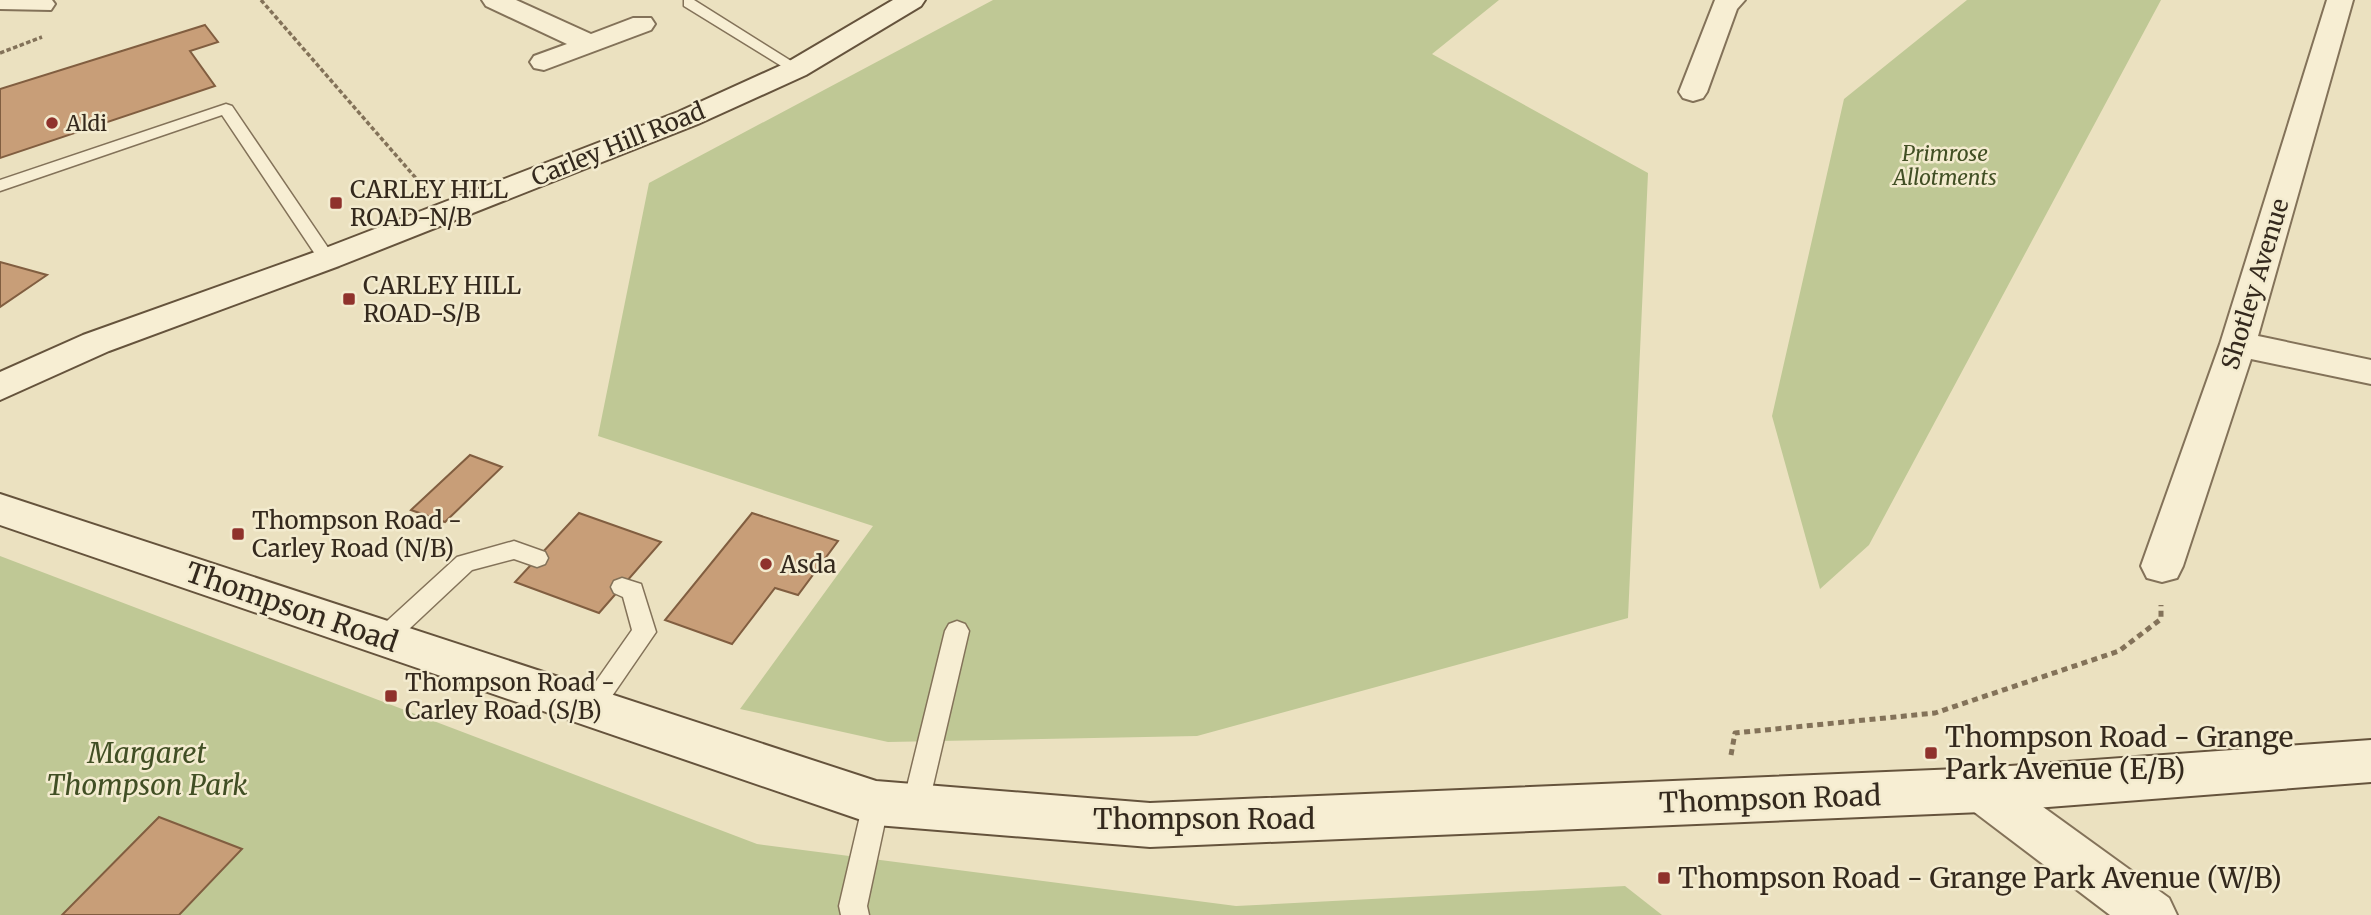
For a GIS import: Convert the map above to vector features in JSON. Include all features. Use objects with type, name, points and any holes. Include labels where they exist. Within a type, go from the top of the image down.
[{"type":"street","points":[[495,0],[590,44]]},
{"type":"street","name":"Carley Hill Road","points":[[0,387],[96,343],[327,258],[688,118],[796,69],[912,0]]},
{"type":"street","points":[[1693,92],[1725,5],[1732,0]]},
{"type":"street","name":"Shotley Avenue","points":[[2162,566],[2238,344],[2340,0]]},
{"type":"street","points":[[0,1],[42,4]]},
{"type":"street","points":[[544,62],[642,24]]},
{"type":"street","points":[[2238,344],[2371,372]]},
{"type":"street","name":"Thompson Road","points":[[0,509],[590,707],[895,805],[1150,825],[1982,790],[2371,761]]},
{"type":"street","points":[[1982,790],[2151,915]]},
{"type":"lane","points":[[690,3],[796,69]]},
{"type":"lane","points":[[0,186],[226,109],[327,258]]},
{"type":"lane","points":[[384,638],[464,563],[514,550],[537,558]]},
{"type":"lane","points":[[590,707],[644,632],[633,591],[622,587]]},
{"type":"lane","points":[[855,915],[853,906],[895,805],[957,631]]},
{"type":"path","points":[[261,0],[445,212]]},
{"type":"path","points":[[1724,801],[1735,733],[1935,713],[2119,651],[2161,620],[2162,566]]},
{"type":"green space","points":[[993,0],[1499,0],[1432,54],[1648,173],[1628,618],[1197,736],[888,742],[740,709],[873,526],[598,436],[649,183]]},
{"type":"green space","name":"Primrose Allotments","points":[[1967,0],[2161,0],[1869,545],[1820,589],[1772,416],[1844,99]]},
{"type":"green space","name":"Margaret Thompson Park","points":[[0,556],[757,844],[1236,906],[1625,886],[1662,915],[0,915]]},
{"type":"building","name":"Aldi","points":[[205,25],[218,42],[190,51],[215,86],[0,158],[0,89]]},
{"type":"building","points":[[0,262],[47,275],[0,307]]},
{"type":"building","points":[[470,455],[502,467],[445,522],[411,510]]},
{"type":"building","points":[[579,513],[661,542],[599,613],[515,582]]},
{"type":"building","name":"Asda","points":[[752,513],[838,541],[798,595],[775,588],[732,644],[665,620]]},
{"type":"building","points":[[159,817],[242,849],[179,915],[62,915]]},
{"type":"place","name":"Aldi","points":[[52,123]]},
{"type":"place","name":"CARLEY HILL ROAD-N/B","points":[[336,203]]},
{"type":"place","name":"CARLEY HILL ROAD-S/B","points":[[349,299]]},
{"type":"place","name":"Thompson Road - Carley Road (N/B)","points":[[238,534]]},
{"type":"place","name":"Asda","points":[[766,564]]},
{"type":"place","name":"Thompson Road - Carley Road (S/B)","points":[[391,696]]},
{"type":"place","name":"Thompson Road - Grange Park Avenue (E/B)","points":[[1931,753]]},
{"type":"place","name":"Thompson Road - Grange Park Avenue (W/B)","points":[[1664,878]]}]
